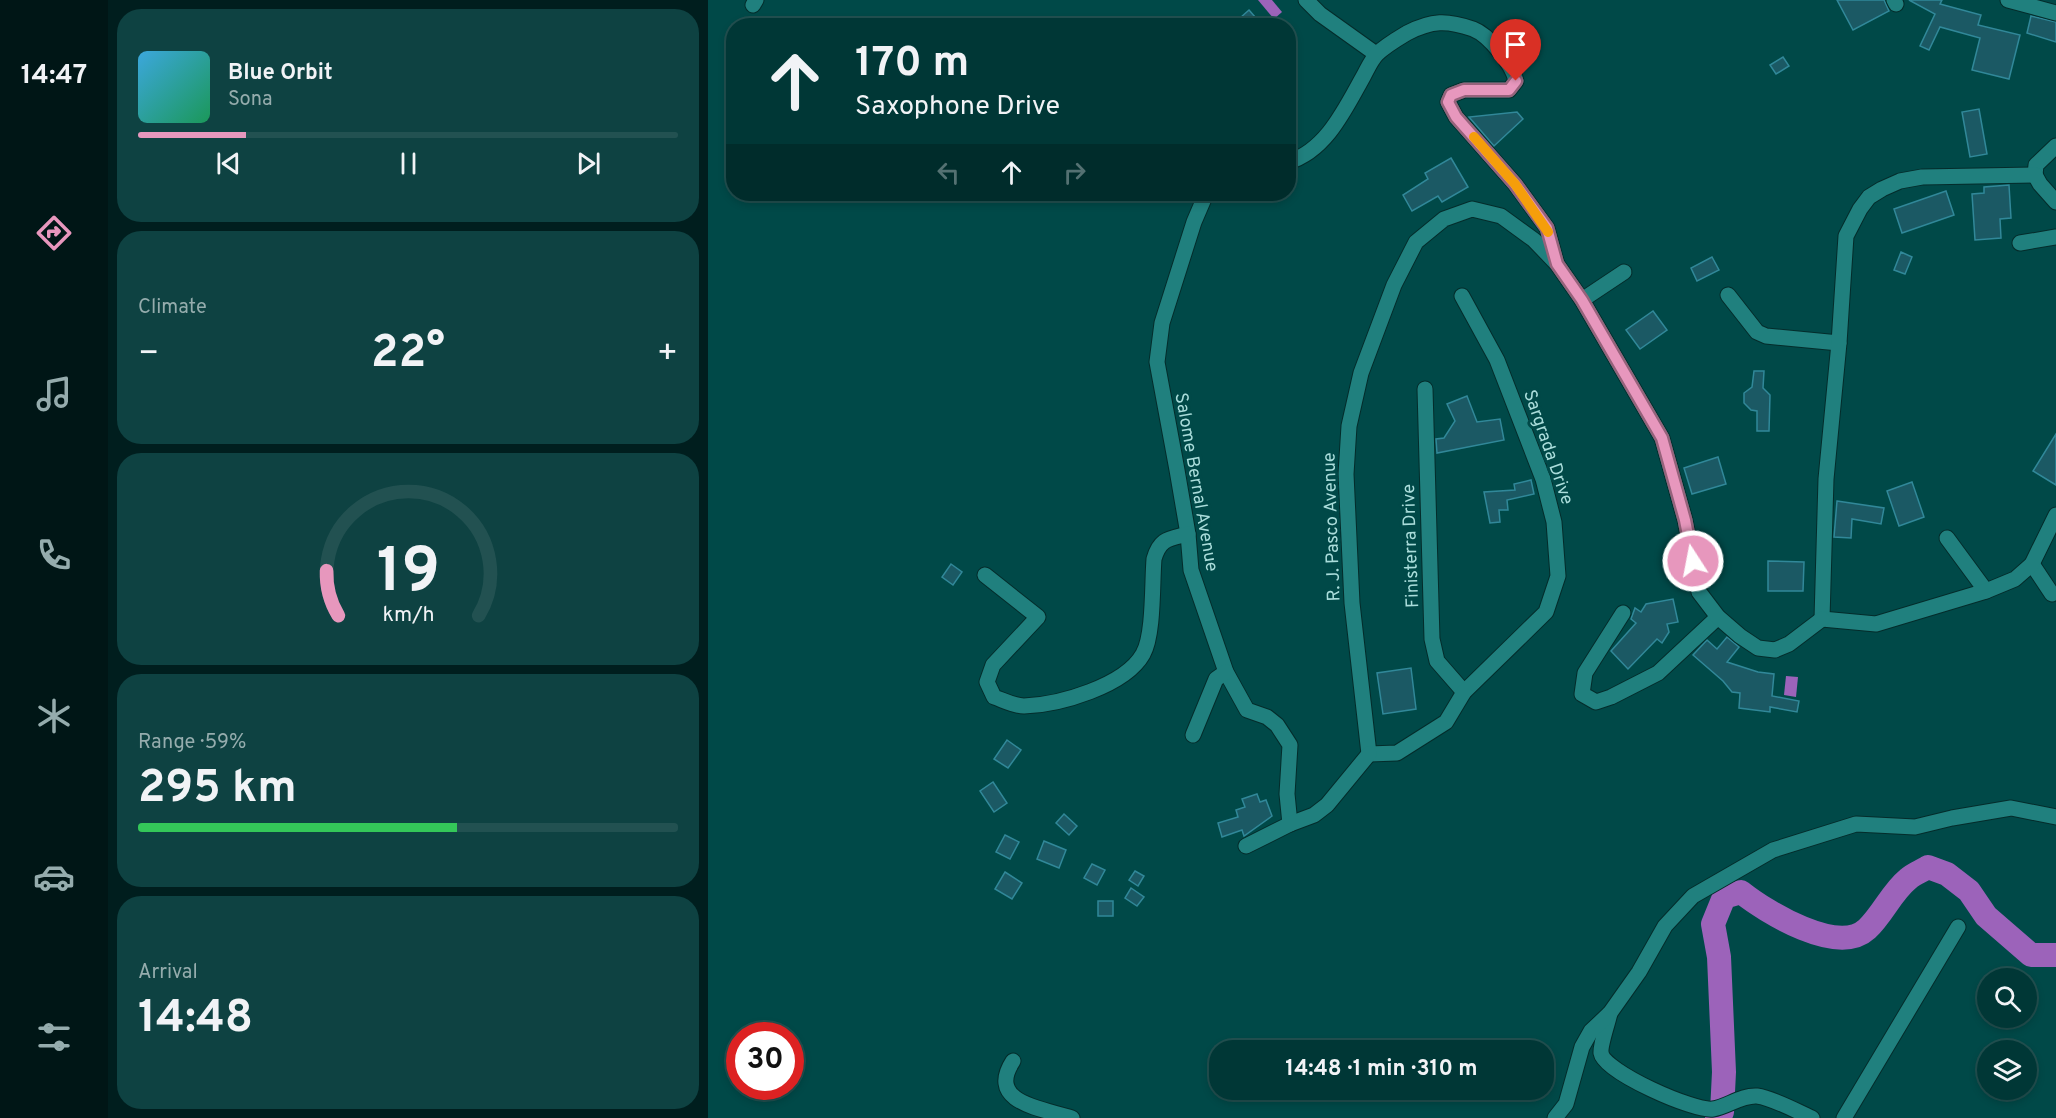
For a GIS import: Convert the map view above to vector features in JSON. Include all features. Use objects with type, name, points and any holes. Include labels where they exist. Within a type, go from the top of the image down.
[{"type":"street","points":[[1306,0],[1320,14],[1376,54]]},
{"type":"street","points":[[1320,14],[1327,0]]},
{"type":"street","points":[[2008,0],[2056,13]]},
{"type":"street","points":[[1296,160],[1317,145],[1339,119],[1376,54],[1422,26],[1438,22],[1461,25],[1478,31],[1497,48],[1515,75],[1514,86],[1509,90],[1464,90],[1451,95],[1448,102],[1456,117],[1515,184],[1547,228],[1557,264]]},
{"type":"street","points":[[2056,146],[2037,165],[2035,175],[2056,202]]},
{"type":"street","points":[[2035,175],[1922,177],[1900,181],[1869,197],[1846,236],[1839,343],[1826,478],[1822,619],[1876,624],[1986,591],[2015,579],[2032,564],[2056,515]]},
{"type":"street","name":"Salome Bernal Avenue","points":[[1203,201],[1161,322],[1157,347],[1159,377],[1188,534],[1191,570],[1226,672],[1247,710],[1267,717],[1277,725],[1290,745],[1287,802],[1290,824]]},
{"type":"street","name":"R. J. Pasco Avenue","points":[[1369,754],[1352,603],[1346,474],[1349,426],[1361,374],[1394,285],[1416,242],[1444,219],[1472,209],[1501,216],[1534,240],[1557,264],[1582,300],[1662,438],[1685,520],[1699,591],[1718,617],[1758,648],[1775,650],[1790,644],[1822,619]]},
{"type":"street","points":[[2020,243],[2056,237]]},
{"type":"street","points":[[1582,300],[1624,272]]},
{"type":"street","points":[[1728,295],[1757,332],[1766,336],[1839,343]]},
{"type":"street","name":"Sargrada Drive","points":[[1369,754],[1397,753],[1446,722],[1464,692],[1546,612],[1558,576],[1554,522],[1543,479],[1497,360],[1462,296]]},
{"type":"street","name":"Finisterra Drive","points":[[1425,389],[1432,639],[1437,661],[1464,692]]},
{"type":"street","points":[[985,575],[1038,616],[993,665],[987,682],[994,697],[1022,706],[1046,704],[1084,694],[1113,681],[1134,667],[1144,653],[1149,637],[1156,550],[1164,541],[1188,534]]},
{"type":"street","points":[[1947,538],[1986,591]]},
{"type":"street","points":[[2032,564],[2052,594]]},
{"type":"street","points":[[1623,613],[1585,673],[1582,694],[1596,702],[1611,697],[1658,673],[1718,617]]},
{"type":"street","points":[[1193,735],[1216,679],[1226,672]]},
{"type":"street","points":[[1246,846],[1314,815],[1327,805],[1369,754]]},
{"type":"street","points":[[1555,1118],[1566,1104],[1582,1047],[1591,1030],[1610,1013],[1639,972],[1665,926],[1693,896],[1773,850],[1856,824],[1915,827],[2011,807],[2056,817]]},
{"type":"street","points":[[1844,1118],[1958,927]]},
{"type":"street","points":[[1610,1013],[1601,1053],[1605,1061],[1623,1076],[1698,1108],[1712,1110],[1756,1096],[1812,1118]]},
{"type":"street","points":[[1013,1061],[1006,1079],[1010,1093],[1022,1103],[1072,1118]]},
{"type":"shaded area","points":[[1258,0],[1272,0],[1282,12],[1273,18]]},
{"type":"shaded area","points":[[1786,676],[1798,677],[1796,697],[1784,695]]},
{"type":"building","points":[[1837,0],[1884,0],[1889,11],[1853,30]]},
{"type":"building","points":[[1909,0],[1942,0],[1940,4],[1981,15],[1978,25],[2020,35],[2009,79],[1972,70],[1980,38],[1940,27],[1929,50],[1920,46],[1935,14]]},
{"type":"building","points":[[1249,10],[1256,18],[1240,18]]},
{"type":"building","points":[[2031,16],[2056,22],[2056,42],[2027,33]]},
{"type":"building","points":[[1783,57],[1789,66],[1776,74],[1770,65]]},
{"type":"building","points":[[1979,109],[1987,154],[1970,157],[1962,112]]},
{"type":"building","points":[[1517,112],[1523,119],[1494,146],[1469,117]]},
{"type":"building","points":[[1451,158],[1468,187],[1442,202],[1438,196],[1412,211],[1403,195],[1428,179],[1425,173]]},
{"type":"building","points":[[2009,185],[2011,218],[2000,219],[2001,238],[1975,240],[1972,194],[1984,193],[1984,187]]},
{"type":"building","points":[[1946,191],[1954,215],[1902,233],[1894,209]]},
{"type":"building","points":[[1901,252],[1912,257],[1905,274],[1894,270]]},
{"type":"building","points":[[1712,257],[1719,270],[1697,281],[1691,268]]},
{"type":"building","points":[[1653,311],[1667,330],[1640,349],[1626,330]]},
{"type":"building","points":[[1754,371],[1764,371],[1763,388],[1770,395],[1769,431],[1757,431],[1757,411],[1751,410],[1744,403],[1744,393],[1752,387]]},
{"type":"building","points":[[1467,396],[1477,422],[1500,419],[1504,440],[1437,453],[1436,439],[1444,438],[1455,421],[1447,404]]},
{"type":"building","points":[[2056,434],[2056,485],[2033,471]]},
{"type":"building","points":[[1718,457],[1726,484],[1692,494],[1684,468]]},
{"type":"building","points":[[1531,480],[1534,494],[1507,500],[1508,510],[1499,510],[1500,522],[1490,523],[1484,492],[1515,490],[1514,484]]},
{"type":"building","points":[[1912,482],[1924,517],[1899,526],[1887,491]]},
{"type":"building","points":[[1837,501],[1884,508],[1881,524],[1852,519],[1851,538],[1834,537]]},
{"type":"building","points":[[1768,561],[1804,562],[1803,591],[1768,591]]},
{"type":"building","points":[[951,564],[962,572],[953,585],[942,577]]},
{"type":"building","points":[[1673,599],[1678,622],[1667,624],[1669,632],[1662,643],[1657,639],[1628,669],[1611,651],[1636,623],[1631,619],[1635,608],[1641,612],[1646,604]]},
{"type":"building","points":[[1727,637],[1739,647],[1727,662],[1758,672],[1774,674],[1772,696],[1799,701],[1797,712],[1770,707],[1770,712],[1739,708],[1740,693],[1732,692],[1693,655],[1707,640],[1717,649]]},
{"type":"building","points":[[1411,668],[1416,709],[1383,714],[1377,673]]},
{"type":"building","points":[[1007,740],[1021,750],[1008,768],[994,759]]},
{"type":"building","points":[[993,782],[1007,803],[994,812],[980,791]]},
{"type":"building","points":[[1257,794],[1260,802],[1266,800],[1272,816],[1244,836],[1242,830],[1222,837],[1218,823],[1238,817],[1236,810],[1245,807],[1242,799]]},
{"type":"building","points":[[1064,814],[1077,826],[1069,835],[1056,823]]},
{"type":"building","points":[[1005,835],[1019,842],[1010,859],[996,852]]},
{"type":"building","points":[[1044,841],[1066,850],[1059,868],[1037,859]]},
{"type":"building","points":[[1092,864],[1105,870],[1097,885],[1084,878]]},
{"type":"building","points":[[1135,871],[1144,876],[1138,886],[1129,880]]},
{"type":"building","points":[[1005,872],[1022,883],[1012,899],[995,889]]},
{"type":"building","points":[[1131,888],[1144,897],[1137,906],[1125,898]]},
{"type":"building","points":[[1098,901],[1113,901],[1113,916],[1098,916]]},
{"type":"waterway","points":[[1717,1118],[1722,1112],[1724,1072],[1719,957],[1713,924],[1724,897],[1741,892],[1767,910],[1802,928],[1839,937],[1854,936],[1873,923],[1902,885],[1928,867],[1947,874],[1969,891],[1986,916],[2031,955],[2056,955]]},
{"type":"slow traffic","points":[[1474,137],[1515,184],[1548,232]]},
{"type":"route","points":[[1516,81],[1509,90],[1464,90],[1451,95],[1448,102],[1456,117],[1515,184],[1547,228],[1557,264],[1582,300],[1662,438],[1685,520],[1693,561]]}]
